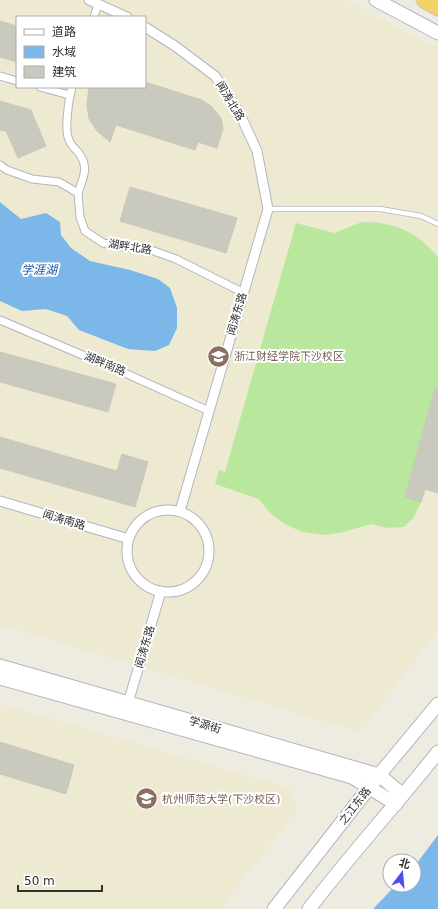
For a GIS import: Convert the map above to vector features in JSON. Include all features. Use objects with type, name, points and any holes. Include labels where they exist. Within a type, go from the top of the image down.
[{"type":"highway","points":[[424,0],[438,8]]},
{"type":"main road","points":[[376,0],[438,33]]},
{"type":"main road","name":"学源街","points":[[0,666],[379,775],[400,800]]},
{"type":"main road","points":[[0,678],[352,777],[370,788],[400,800]]},
{"type":"main road","name":"之江东路","points":[[274,909],[379,775],[438,704]]},
{"type":"main road","points":[[309,909],[438,752]]},
{"type":"street","points":[[89,0],[125,16]]},
{"type":"street","points":[[94,16],[98,4]]},
{"type":"street","name":"闻涛北路","points":[[146,28],[175,46],[215,76],[239,112],[257,151],[268,208]]},
{"type":"street","points":[[0,76],[16,80]]},
{"type":"street","points":[[43,88],[69,96]]},
{"type":"street","points":[[0,165],[6,170],[32,179],[59,182],[78,194],[85,173],[83,159],[68,140],[67,119],[69,96],[72,88]]},
{"type":"street","name":"湖畔北路","points":[[78,194],[80,217],[85,231],[103,243],[151,250],[176,259],[244,293]]},
{"type":"street","name":"闻涛东路","points":[[180,511],[268,208]]},
{"type":"street","name":"湖畔南路","points":[[0,320],[128,374],[209,411]]},
{"type":"street","name":"闻涛南路","points":[[0,501],[129,539]]},
{"type":"street","points":[[167,510],[180,511],[192,517],[202,527],[208,540],[209,553],[206,566],[199,578],[188,587],[175,591],[162,591],[148,586],[138,578],[130,566],[127,553],[129,539],[134,528],[143,518],[154,512],[167,510]]},
{"type":"street","name":"闻涛东路","points":[[128,703],[162,591]]},
{"type":"lane","points":[[268,208],[380,209],[421,216],[438,224]]},
{"type":"shaded area","name":"浙江财经学院下沙校区","points":[[0,0],[345,0],[438,48],[438,631],[360,732],[0,625]]},
{"type":"shaded area","name":"杭州师范大学(下沙校区)","points":[[0,704],[290,788],[298,809],[220,909],[0,909]]},
{"type":"green space","points":[[362,222],[373,222],[395,226],[405,230],[423,242],[438,258],[438,444],[421,502],[414,517],[404,527],[388,528],[371,524],[344,532],[325,535],[302,532],[283,523],[268,511],[259,499],[215,484],[219,470],[225,472],[296,223],[334,233]]},
{"type":"water","name":"学涯湖","points":[[0,202],[21,219],[46,213],[60,222],[61,235],[71,248],[90,261],[130,270],[158,279],[170,288],[177,308],[177,328],[169,345],[155,351],[128,349],[79,330],[67,316],[46,309],[22,311],[0,301]]},
{"type":"water","points":[[438,835],[438,909],[373,909],[388,893],[422,893],[422,856]]},
{"type":"building","points":[[0,21],[16,26],[16,62],[0,57]]},
{"type":"building","points":[[146,82],[202,100],[211,106],[221,118],[223,129],[217,148],[198,142],[195,150],[116,125],[110,142],[97,131],[89,119],[87,105],[89,88],[146,88]]},
{"type":"building","points":[[0,101],[31,110],[46,146],[18,158],[6,131],[0,130]]},
{"type":"building","points":[[130,187],[237,218],[226,253],[120,221]]},
{"type":"building","points":[[0,352],[116,384],[108,412],[0,382]]},
{"type":"building","points":[[435,388],[438,388],[438,493],[425,489],[421,502],[405,497]]},
{"type":"building","points":[[0,437],[117,471],[122,454],[148,462],[135,507],[0,468]]},
{"type":"building","points":[[0,742],[74,765],[66,794],[0,774]]},
{"type":"place","name":"浙江财经学院下沙校区","points":[[219,356]]},
{"type":"place","name":"杭州师范大学(下沙校区)","points":[[147,799]]}]
